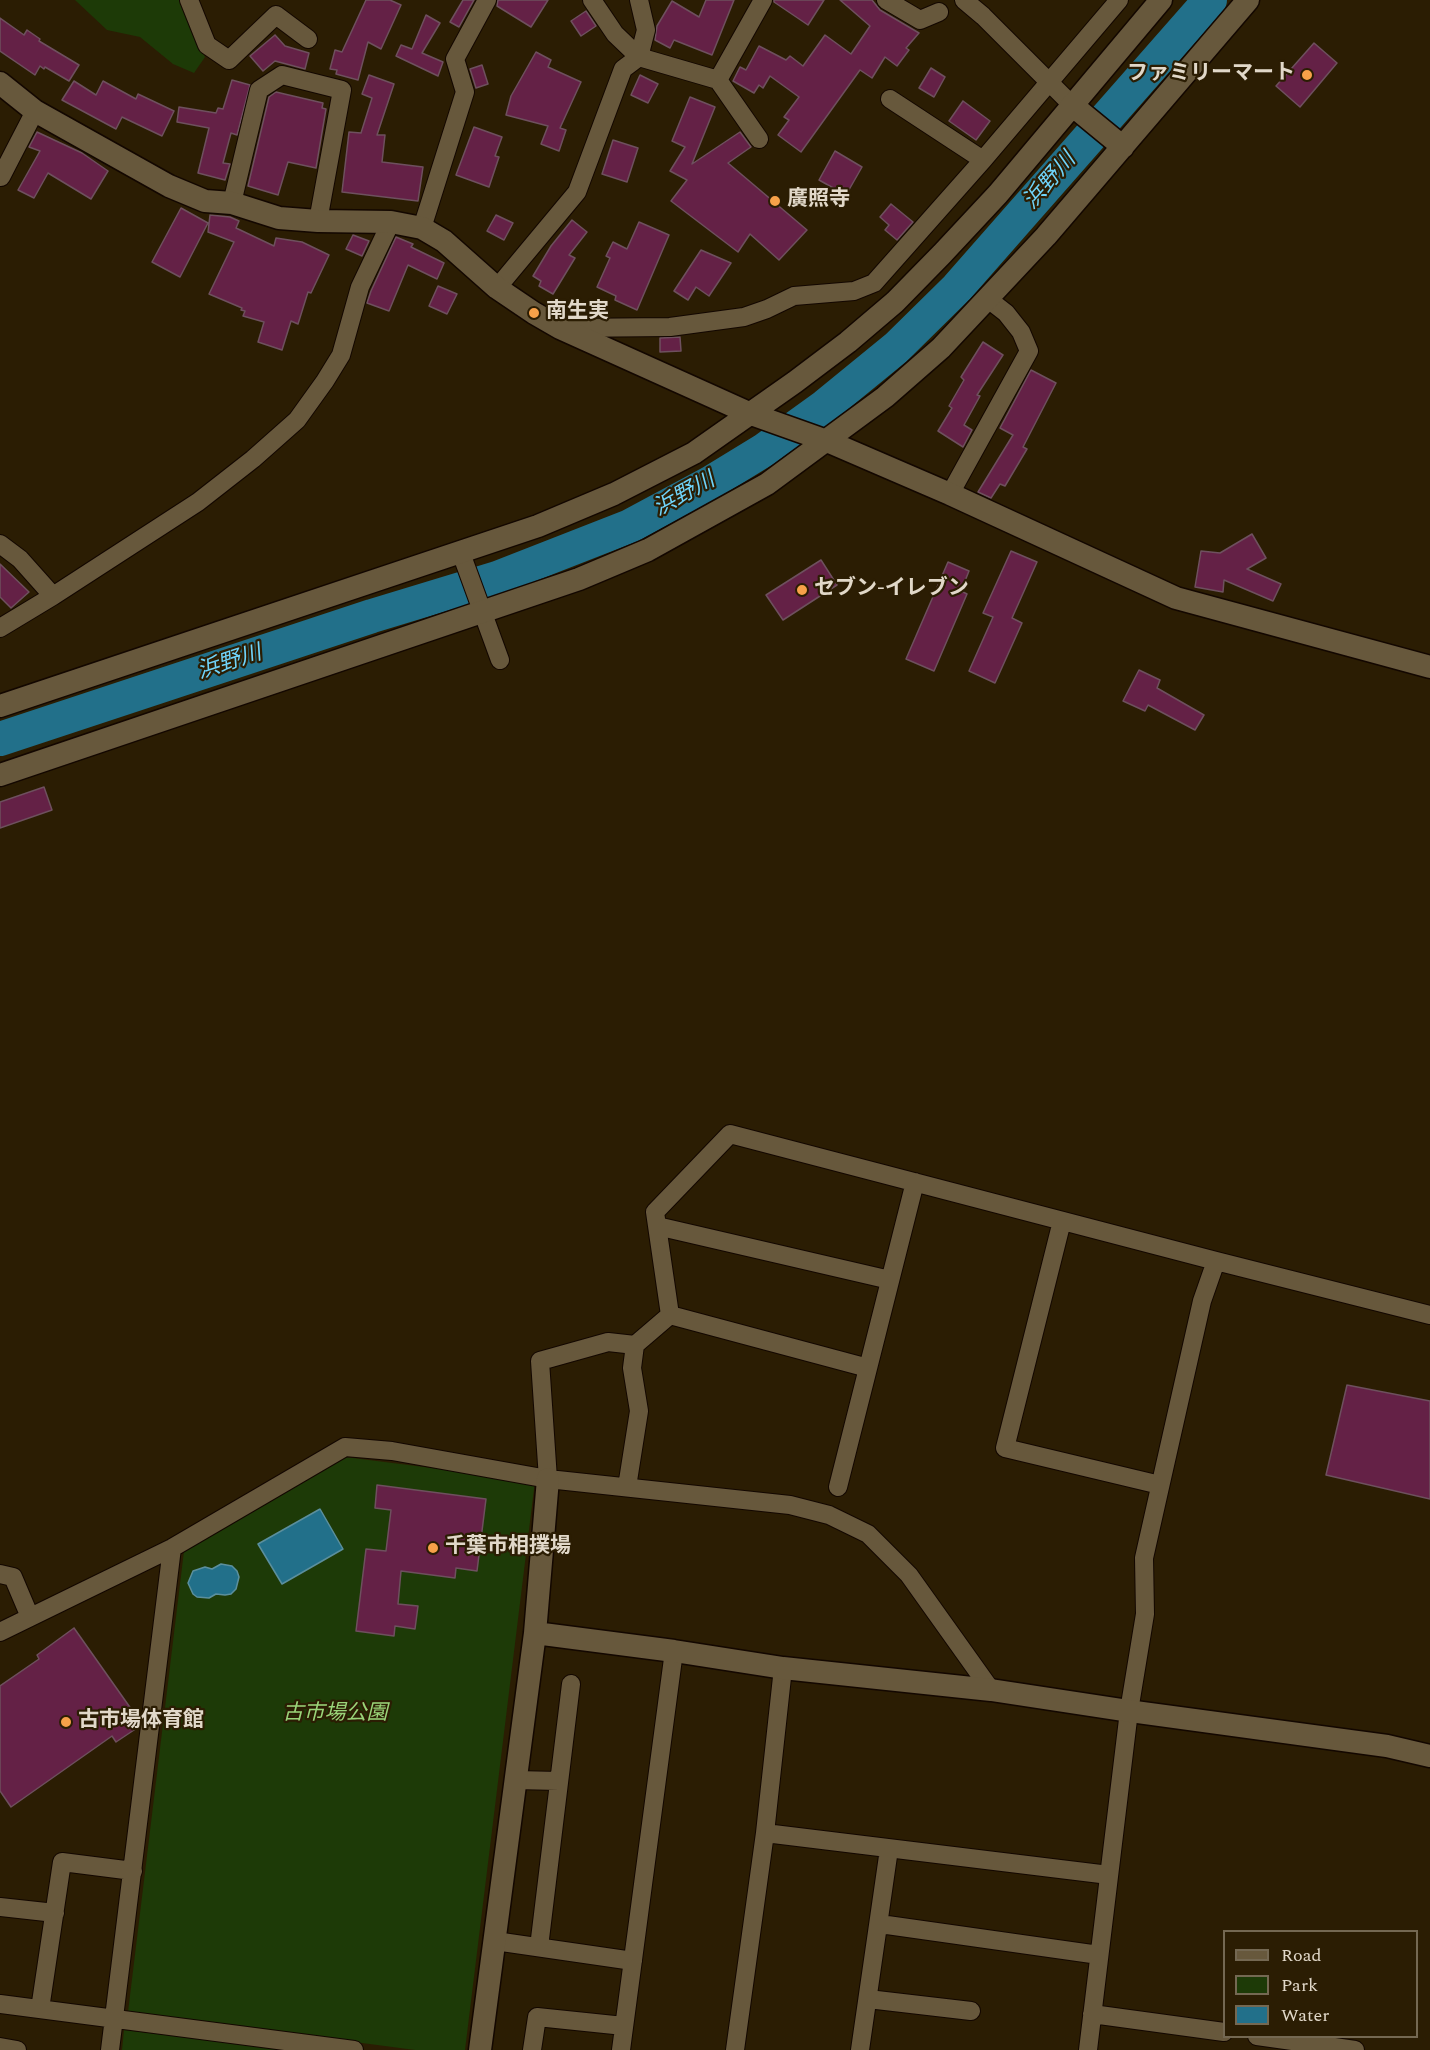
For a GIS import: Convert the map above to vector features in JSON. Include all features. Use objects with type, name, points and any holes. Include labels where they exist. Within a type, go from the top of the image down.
[{"type":"street","points":[[189,0],[207,45],[230,60],[276,15],[309,39]]},
{"type":"street","points":[[422,228],[465,92],[455,59],[487,0]]},
{"type":"street","points":[[592,0],[615,34],[639,57],[718,80],[759,140]]},
{"type":"street","points":[[497,288],[577,192],[623,69],[639,57],[646,30],[639,0]]},
{"type":"street","points":[[718,80],[763,0]]},
{"type":"street","points":[[886,0],[920,20],[939,12]]},
{"type":"street","points":[[964,0],[983,16],[1049,84],[1123,147]]},
{"type":"street","points":[[560,328],[670,327],[733,318],[767,309],[794,296],[854,291],[874,283],[1049,84],[1119,0]]},
{"type":"street","points":[[0,706],[538,526],[614,494],[694,453],[848,342],[895,302],[998,194],[1161,0]]},
{"type":"street","points":[[0,775],[579,579],[648,550],[767,484],[893,390],[941,348],[1046,236],[1248,0]]},
{"type":"street","points":[[232,203],[259,90],[282,75],[342,90],[318,221]]},
{"type":"street","points":[[0,83],[35,111],[169,186],[205,201],[232,203],[279,218],[318,221],[362,220],[422,228],[444,241],[497,288],[560,328],[751,414],[827,441],[950,494],[1176,598],[1430,667]]},
{"type":"street","points":[[890,99],[983,160]]},
{"type":"street","points":[[0,177],[35,111]]},
{"type":"street","points":[[0,628],[53,597],[198,502],[253,459],[297,420],[341,355],[360,287],[390,222]]},
{"type":"street","points":[[874,283],[895,302]]},
{"type":"street","points":[[950,494],[1029,351],[1021,332],[1006,313],[988,299]]},
{"type":"street","points":[[0,544],[20,558],[53,597]]},
{"type":"street","points":[[461,553],[500,660]]},
{"type":"street","points":[[670,1315],[655,1212],[730,1134],[1430,1315]]},
{"type":"street","points":[[838,1487],[915,1182]]},
{"type":"street","points":[[1062,1221],[1005,1449],[1160,1485]]},
{"type":"street","points":[[657,1226],[890,1280]]},
{"type":"street","points":[[1088,2050],[1129,1711],[1145,1614],[1143,1558],[1202,1301],[1216,1261]]},
{"type":"street","points":[[627,1487],[639,1412],[632,1368],[635,1345],[670,1315]]},
{"type":"street","points":[[670,1315],[868,1368]]},
{"type":"street","points":[[480,2050],[535,1634],[548,1479],[540,1361],[608,1342],[635,1345]]},
{"type":"street","points":[[0,1632],[172,1548],[345,1448],[392,1451],[548,1479],[790,1505],[830,1515],[868,1534],[909,1575],[991,1690]]},
{"type":"street","points":[[110,2050],[172,1548]]},
{"type":"street","points":[[0,1574],[13,1577],[30,1617]]},
{"type":"street","points":[[535,1634],[674,1651],[783,1668],[991,1690],[1387,1746],[1430,1756]]},
{"type":"street","points":[[621,2050],[674,1651]]},
{"type":"street","points":[[735,2050],[765,1833],[783,1668]]},
{"type":"street","points":[[539,1947],[571,1684]]},
{"type":"street","points":[[516,1780],[559,1781]]},
{"type":"street","points":[[765,1833],[1109,1875]]},
{"type":"street","points":[[860,2050],[880,1924],[889,1849]]},
{"type":"street","points":[[40,2009],[62,1862],[133,1871]]},
{"type":"street","points":[[0,1907],[55,1914]]},
{"type":"street","points":[[880,1924],[1099,1955]]},
{"type":"street","points":[[495,1941],[633,1961]]},
{"type":"street","points":[[868,1999],[971,2012]]},
{"type":"street","points":[[0,2004],[354,2050]]},
{"type":"street","points":[[1092,2014],[1223,2032]]},
{"type":"street","points":[[532,2050],[537,2017],[624,2026]]},
{"type":"street","points":[[1265,2038],[1355,2050]]},
{"type":"street","points":[[0,2047],[17,2050]]},
{"type":"green space","points":[[75,0],[181,0],[186,17],[205,57],[194,73],[173,64],[140,37],[107,30]]},
{"type":"green space","name":"古市場公園","points":[[345,1457],[535,1481],[465,2050],[415,2050],[128,2012],[184,1551]]},
{"type":"green space","points":[[124,2030],[294,2050],[122,2050]]},
{"type":"water","points":[[320,1509],[343,1549],[282,1584],[258,1544]]},
{"type":"water","points":[[221,1564],[232,1566],[237,1571],[239,1577],[236,1589],[231,1594],[216,1594],[209,1598],[197,1597],[193,1594],[188,1583],[193,1571],[205,1567],[212,1569]]},
{"type":"building","points":[[366,0],[390,0],[401,5],[381,49],[368,42],[358,80],[336,74],[337,70],[330,69],[335,50],[342,52]]},
{"type":"building","points":[[463,0],[474,0],[459,27],[450,22]]},
{"type":"building","points":[[498,0],[548,0],[531,27],[497,6]]},
{"type":"building","points":[[706,0],[734,0],[712,55],[674,40],[670,48],[655,40],[657,26],[672,1],[699,17]]},
{"type":"building","points":[[774,0],[824,0],[808,25]]},
{"type":"building","points":[[840,0],[872,0],[880,10],[919,33],[906,48],[909,50],[897,66],[885,57],[872,78],[860,70],[801,152],[778,135],[789,120],[784,117],[799,97],[770,76],[763,88],[759,85],[754,93],[733,81],[740,67],[746,70],[759,46],[786,60],[790,56],[803,66],[825,35],[851,54],[870,26]]},
{"type":"building","points":[[586,11],[596,26],[581,36],[571,21]]},
{"type":"building","points":[[426,15],[440,23],[422,53],[443,62],[438,76],[396,56],[401,45],[412,49]]},
{"type":"building","points":[[0,18],[24,35],[27,30],[40,39],[39,41],[79,65],[69,81],[40,66],[35,75],[0,51]]},
{"type":"building","points":[[275,35],[285,46],[309,53],[305,69],[275,61],[263,71],[250,56]]},
{"type":"building","name":"ファミリーマート","points":[[1314,43],[1337,63],[1300,107],[1276,86]]},
{"type":"building","points":[[536,52],[551,60],[548,67],[581,82],[560,128],[566,130],[559,151],[541,144],[548,126],[506,115],[511,96]]},
{"type":"building","points":[[482,65],[488,84],[476,88],[470,69]]},
{"type":"building","points":[[931,68],[945,77],[934,97],[919,88]]},
{"type":"building","points":[[369,75],[394,84],[377,135],[385,135],[382,162],[423,167],[418,201],[342,192],[349,132],[361,133],[372,98],[362,94]]},
{"type":"building","points":[[640,75],[658,84],[648,103],[631,95]]},
{"type":"building","points":[[232,80],[250,85],[237,135],[231,133],[223,163],[230,164],[225,180],[198,173],[209,128],[177,122],[179,107],[216,113],[218,108],[223,109]]},
{"type":"building","points":[[74,81],[96,95],[103,81],[136,99],[138,94],[174,111],[162,136],[122,117],[116,129],[62,100]]},
{"type":"building","points":[[276,92],[323,103],[322,108],[326,109],[316,168],[288,162],[278,195],[248,186],[269,97]]},
{"type":"building","points":[[690,97],[715,107],[692,164],[740,132],[751,147],[728,163],[807,230],[779,260],[750,234],[738,252],[671,201],[687,180],[670,171],[685,147],[672,141]]},
{"type":"building","points":[[963,101],[990,121],[976,140],[949,121]]},
{"type":"building","points":[[474,127],[502,137],[495,156],[499,157],[489,187],[456,175]]},
{"type":"building","points":[[37,132],[82,153],[108,171],[91,199],[48,173],[34,198],[18,190],[40,151],[29,147]]},
{"type":"building","points":[[613,140],[638,148],[627,182],[602,174]]},
{"type":"building","points":[[835,151],[862,167],[846,195],[819,180]]},
{"type":"building","points":[[891,204],[913,222],[897,240],[885,230],[889,225],[880,217]]},
{"type":"building","points":[[181,208],[208,223],[180,277],[152,262]]},
{"type":"building","points":[[210,215],[230,217],[239,221],[236,228],[274,246],[276,238],[302,242],[329,255],[311,293],[308,292],[298,324],[291,321],[282,350],[258,342],[264,322],[243,316],[245,311],[241,310],[242,308],[209,294],[234,242],[208,232]]},
{"type":"building","points":[[496,215],[513,223],[504,240],[487,231]]},
{"type":"building","points":[[572,220],[587,232],[569,255],[575,258],[553,294],[539,286],[541,281],[533,276],[551,246]]},
{"type":"building","points":[[639,222],[669,235],[637,310],[615,300],[616,296],[597,287],[610,258],[606,256],[613,242],[627,249]]},
{"type":"building","points":[[353,235],[369,241],[362,256],[346,249]]},
{"type":"building","points":[[396,237],[413,244],[411,247],[444,263],[437,279],[408,265],[389,311],[367,303]]},
{"type":"building","points":[[701,250],[731,263],[709,296],[696,287],[688,300],[674,291]]},
{"type":"building","points":[[438,286],[457,294],[447,314],[429,306]]},
{"type":"building","points":[[680,337],[681,351],[660,352],[660,338]]},
{"type":"building","points":[[983,342],[1003,355],[977,395],[980,396],[964,425],[972,430],[963,447],[938,431],[952,408],[949,406],[964,380],[961,377]]},
{"type":"building","points":[[1031,370],[1056,383],[1023,447],[1027,449],[1005,486],[1000,484],[991,498],[978,492],[1013,435],[1000,428]]},
{"type":"building","points":[[1252,534],[1266,558],[1247,569],[1281,584],[1273,601],[1224,580],[1223,592],[1195,587],[1201,551],[1220,553]]},
{"type":"building","points":[[1011,551],[1037,562],[1012,618],[1022,623],[995,683],[969,671],[993,617],[983,613]]},
{"type":"building","name":"セブン-イレブン","points":[[821,560],[837,585],[783,620],[766,595]]},
{"type":"building","points":[[948,562],[969,571],[961,591],[967,594],[934,671],[906,659]]},
{"type":"building","points":[[0,564],[29,592],[11,608],[0,597]]},
{"type":"building","points":[[1139,670],[1160,680],[1157,688],[1204,715],[1195,730],[1148,705],[1145,711],[1123,701]]},
{"type":"building","points":[[44,787],[52,810],[0,828],[0,802]]},
{"type":"building","points":[[1347,1385],[1430,1401],[1430,1499],[1326,1475]]},
{"type":"building","name":"千葉市相撲場","points":[[377,1485],[486,1499],[477,1571],[456,1568],[455,1578],[401,1571],[398,1604],[418,1606],[415,1629],[395,1626],[394,1636],[356,1631],[366,1549],[386,1551],[391,1510],[375,1508]]},
{"type":"building","name":"古市場体育館","points":[[74,1628],[134,1713],[129,1716],[137,1728],[116,1742],[112,1736],[11,1807],[0,1791],[0,1686],[39,1659],[37,1655]]},
{"type":"waterway","name":"浜野川","points":[[0,739],[372,616],[497,578],[630,526],[710,483],[764,450],[825,406],[896,348],[957,288],[1210,0]]},
{"type":"place","name":"ファミリーマート","points":[[1307,75]]},
{"type":"place","name":"廣照寺","points":[[775,201]]},
{"type":"place","name":"南生実","points":[[534,313]]},
{"type":"place","name":"セブン-イレブン","points":[[802,590]]},
{"type":"place","name":"千葉市相撲場","points":[[433,1548]]},
{"type":"place","name":"古市場体育館","points":[[66,1722]]}]
